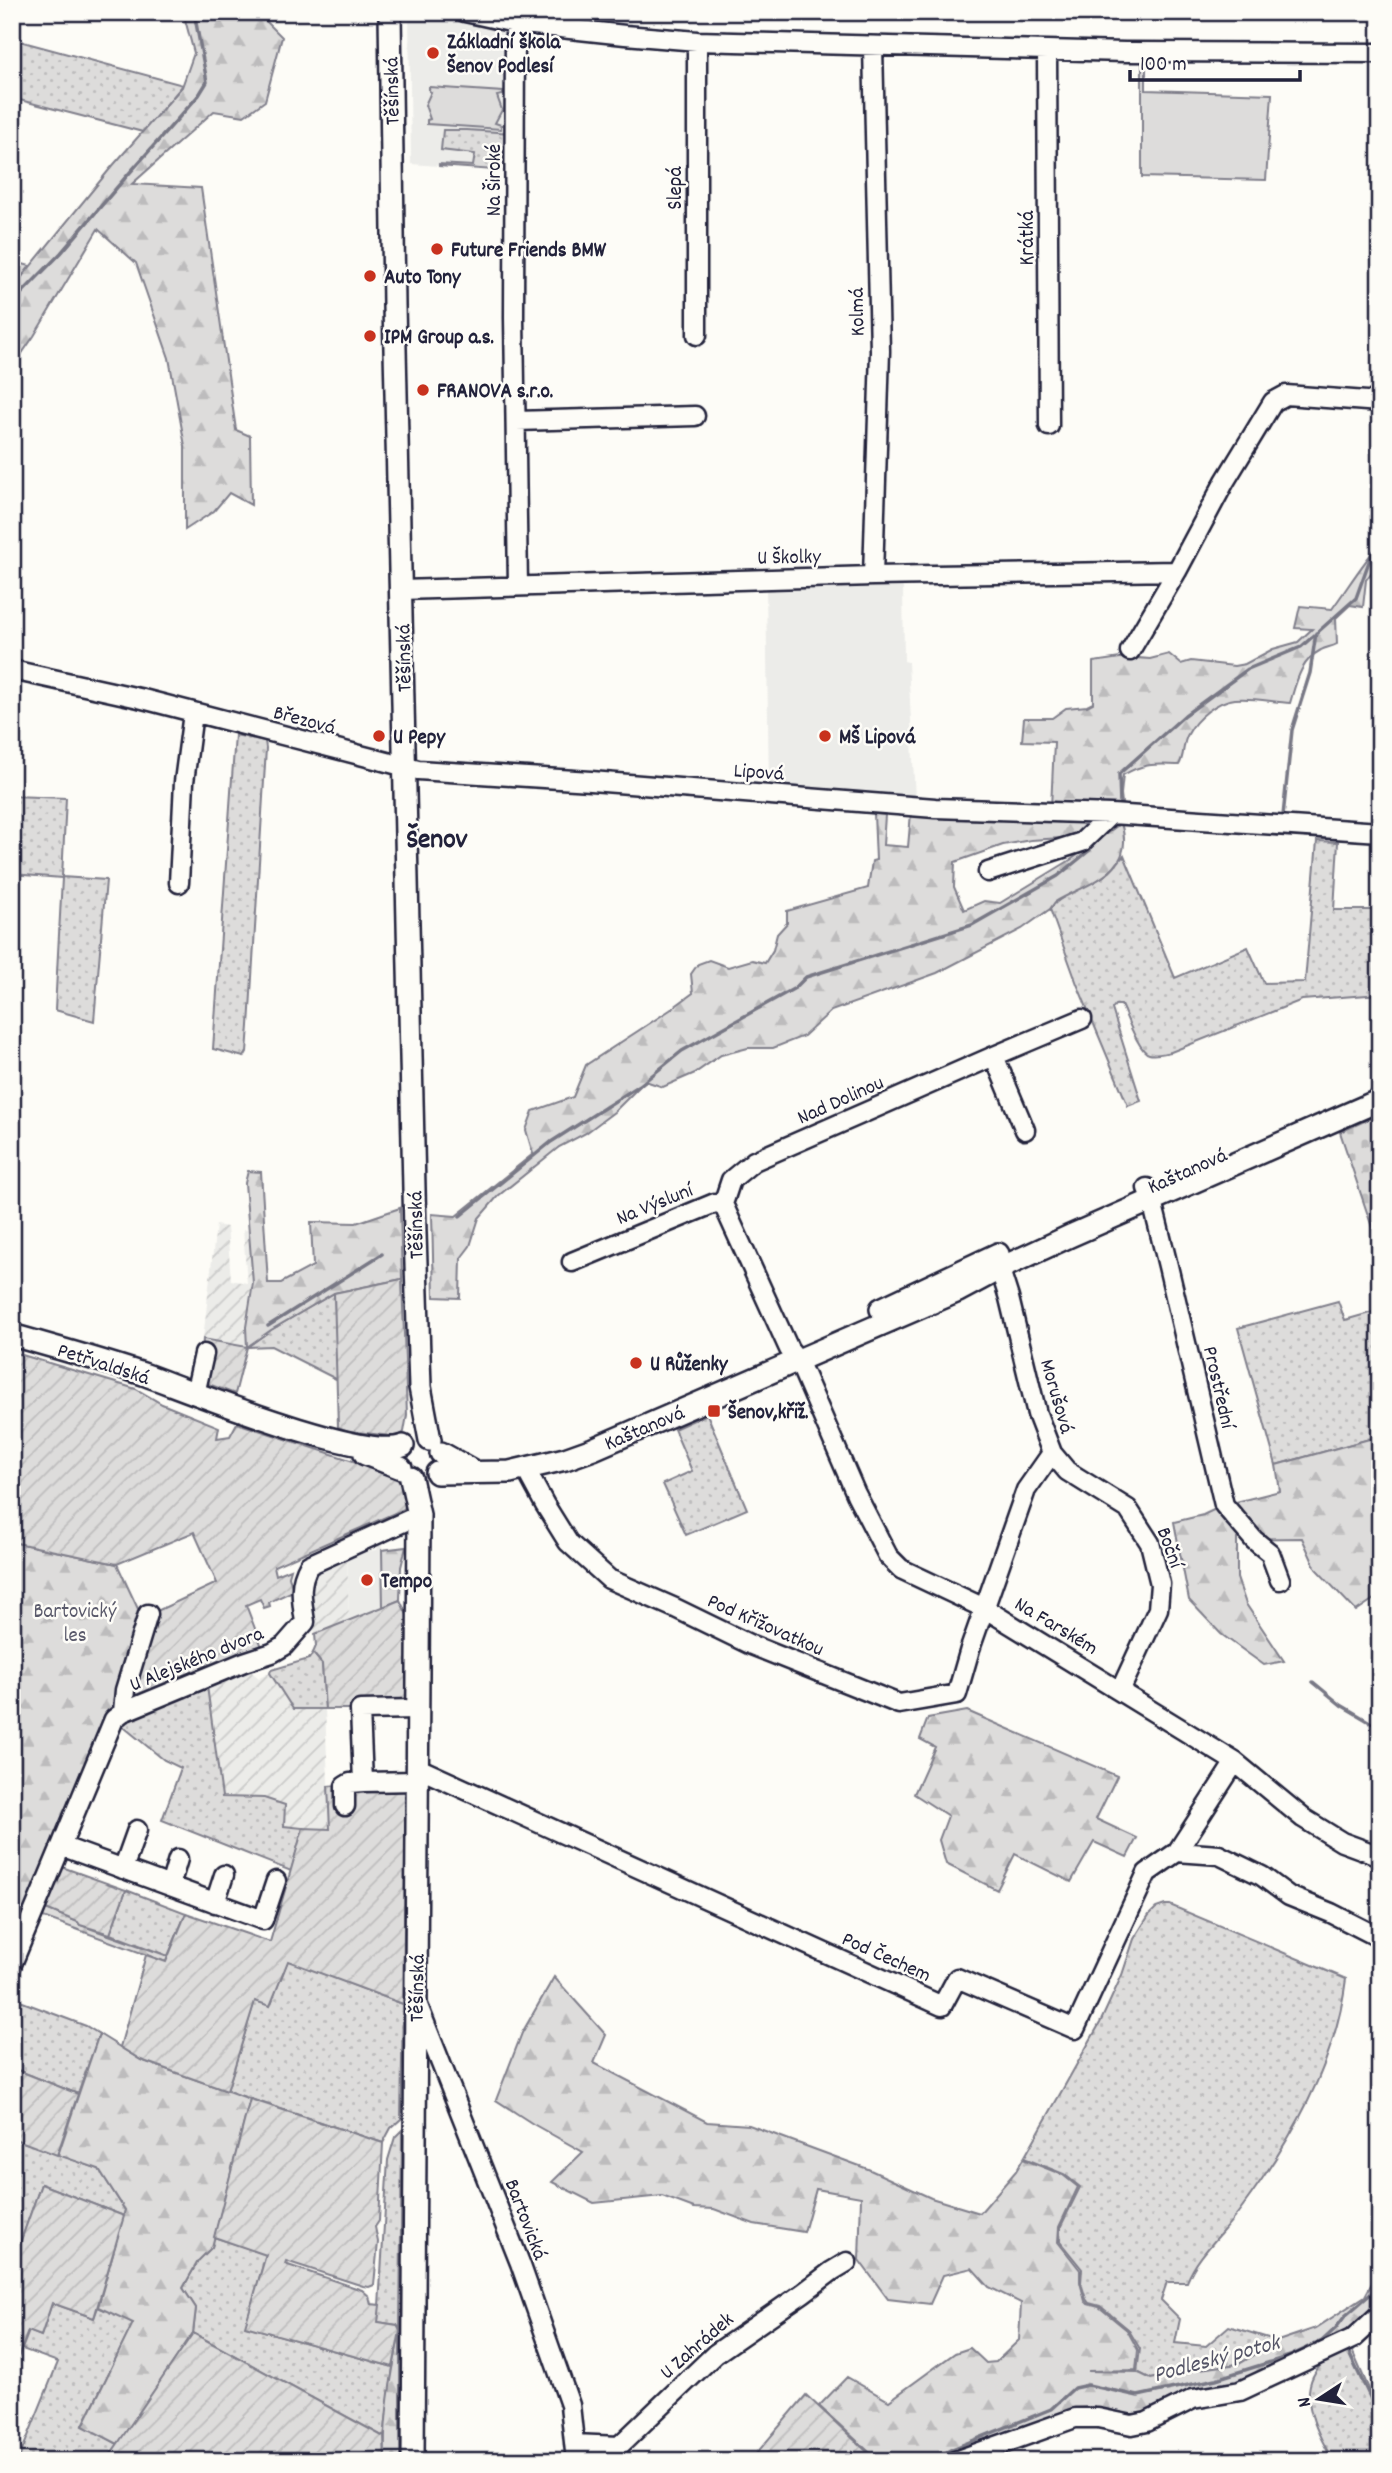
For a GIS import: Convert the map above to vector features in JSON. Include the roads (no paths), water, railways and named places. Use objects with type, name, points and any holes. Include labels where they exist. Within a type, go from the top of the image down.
[{"type":"main road","name":"Těšínská","points":[[390,12],[420,1387],[413,2461]]},
{"type":"main road","name":"Kaštanová","points":[[420,1460],[477,1473],[506,1472],[565,1460],[793,1354],[958,1291],[998,1261],[1149,1194],[1380,1085]]},
{"type":"main road","name":"Kaštanová","points":[[1149,1194],[1380,1100]]},
{"type":"main road","name":"Petřvaldská","points":[[12,1335],[148,1376],[345,1443],[420,1460]]},
{"type":"street","points":[[465,12],[515,23],[625,36],[697,41],[1047,50],[1380,52]]},
{"type":"street","name":"Na Široké","points":[[515,23],[518,586]]},
{"type":"street","name":"Slepá","points":[[697,41],[697,335]]},
{"type":"street","name":"Kolmá","points":[[873,46],[880,351],[873,576]]},
{"type":"street","name":"Krátká","points":[[1047,50],[1049,426]]},
{"type":"street","points":[[1130,651],[1273,402],[1286,395],[1380,402]]},
{"type":"street","points":[[516,422],[695,416]]},
{"type":"street","name":"U Školky","points":[[401,590],[873,576],[1177,571]]},
{"type":"street","name":"Březová","points":[[12,670],[139,698],[405,768]]},
{"type":"street","points":[[179,883],[184,782],[192,713]]},
{"type":"street","name":"Lipová","points":[[405,768],[935,808],[1111,814],[1380,832]]},
{"type":"street","points":[[988,872],[1082,842],[1111,814]]},
{"type":"street","name":"Nad Dolinou","points":[[723,1204],[731,1180],[754,1161],[1082,1019]]},
{"type":"street","points":[[995,1056],[1026,1130]]},
{"type":"street","name":"Prostřední","points":[[1149,1194],[1224,1505],[1254,1540],[1270,1553],[1280,1580]]},
{"type":"street","name":"Na Výsluní","points":[[572,1262],[715,1203],[723,1204],[793,1354]]},
{"type":"street","name":"Morušová","points":[[985,1608],[1026,1490],[1052,1453],[1037,1414],[998,1261]]},
{"type":"street","points":[[195,1394],[204,1354]]},
{"type":"street","name":"Na Farském","points":[[793,1354],[856,1494],[888,1556],[901,1569],[985,1608],[1235,1762],[1303,1818],[1342,1842],[1380,1856]]},
{"type":"street","name":"Boční","points":[[1052,1453],[1067,1471],[1128,1509],[1150,1543],[1160,1584],[1158,1609],[1120,1691]]},
{"type":"street","name":"Pod Křižovatkou","points":[[525,1468],[568,1542],[609,1579],[749,1644],[899,1703],[957,1694],[985,1608]]},
{"type":"street","name":"U Alejského dvora","points":[[12,1964],[114,1719],[122,1712],[284,1646],[305,1622],[301,1594],[303,1575],[309,1565],[419,1515]]},
{"type":"street","name":"U Alejského dvora","points":[[122,1712],[125,1690],[148,1614]]},
{"type":"street","points":[[363,1782],[360,1710],[418,1709]]},
{"type":"street","name":"Pod Čechem","points":[[418,1774],[942,2006],[957,1978],[1075,2029],[1147,1873],[1177,1852],[1235,1762]]},
{"type":"street","points":[[345,1806],[345,1786],[350,1783],[418,1774]]},
{"type":"street","points":[[124,1869],[138,1830]]},
{"type":"street","points":[[61,1846],[263,1920],[276,1881]]},
{"type":"street","points":[[1177,1852],[1219,1855],[1262,1876],[1289,1896],[1331,1913],[1380,1938]]},
{"type":"street","points":[[170,1886],[178,1859]]},
{"type":"street","points":[[215,1903],[224,1875]]},
{"type":"street","name":"Bartovická","points":[[416,1999],[515,2250],[570,2405],[575,2452]]},
{"type":"street","name":"U Zahrádek","points":[[575,2452],[619,2446],[715,2354],[846,2262]]},
{"type":"street","points":[[956,2461],[1075,2418],[1098,2418],[1132,2425],[1147,2422],[1193,2399],[1240,2391],[1354,2338],[1380,2314]]},
{"type":"waterway","points":[[12,303],[61,253],[199,95],[207,82],[194,12]]},
{"type":"waterway","points":[[1120,805],[1119,774],[1185,715],[1248,669],[1301,647],[1356,598],[1371,556],[1380,545]]},
{"type":"waterway","points":[[1283,816],[1292,730],[1310,673],[1316,633]]},
{"type":"waterway","points":[[460,1216],[551,1142],[640,1085],[682,1051],[795,988],[806,977],[972,925],[1058,876],[1090,850]]},
{"type":"waterway","points":[[268,1326],[382,1254]]},
{"type":"waterway","points":[[1313,1682],[1341,1705],[1380,1728]]},
{"type":"waterway","name":"Podleský potok","points":[[931,2461],[952,2449],[1051,2409],[1074,2388],[1088,2385],[1138,2396],[1216,2379],[1290,2356],[1322,2341],[1345,2316],[1380,2286]]},
{"type":"waterway","points":[[1348,2351],[1380,2418]]},
{"type":"place","name":"Základní škola Šenov Podlesí","points":[[433,53]]},
{"type":"place","name":"Future Friends BMW","points":[[437,249]]},
{"type":"place","name":"Auto Tony","points":[[370,276]]},
{"type":"place","name":"IPM Group a.s.","points":[[370,336]]},
{"type":"place","name":"FRANOVA s.r.o.","points":[[423,390]]},
{"type":"place","name":"U Pepy","points":[[379,736]]},
{"type":"place","name":"MŠ Lipová","points":[[825,736]]},
{"type":"place","name":"U Růženky","points":[[636,1363]]},
{"type":"place","name":"Šenov,křiž.","points":[[714,1411]]},
{"type":"place","name":"Tempo","points":[[367,1580]]},
{"type":"district","name":"Šenov","points":[[437,837]]},
{"type":"park label","name":"Bartovický les","points":[[75,1622]]}]
